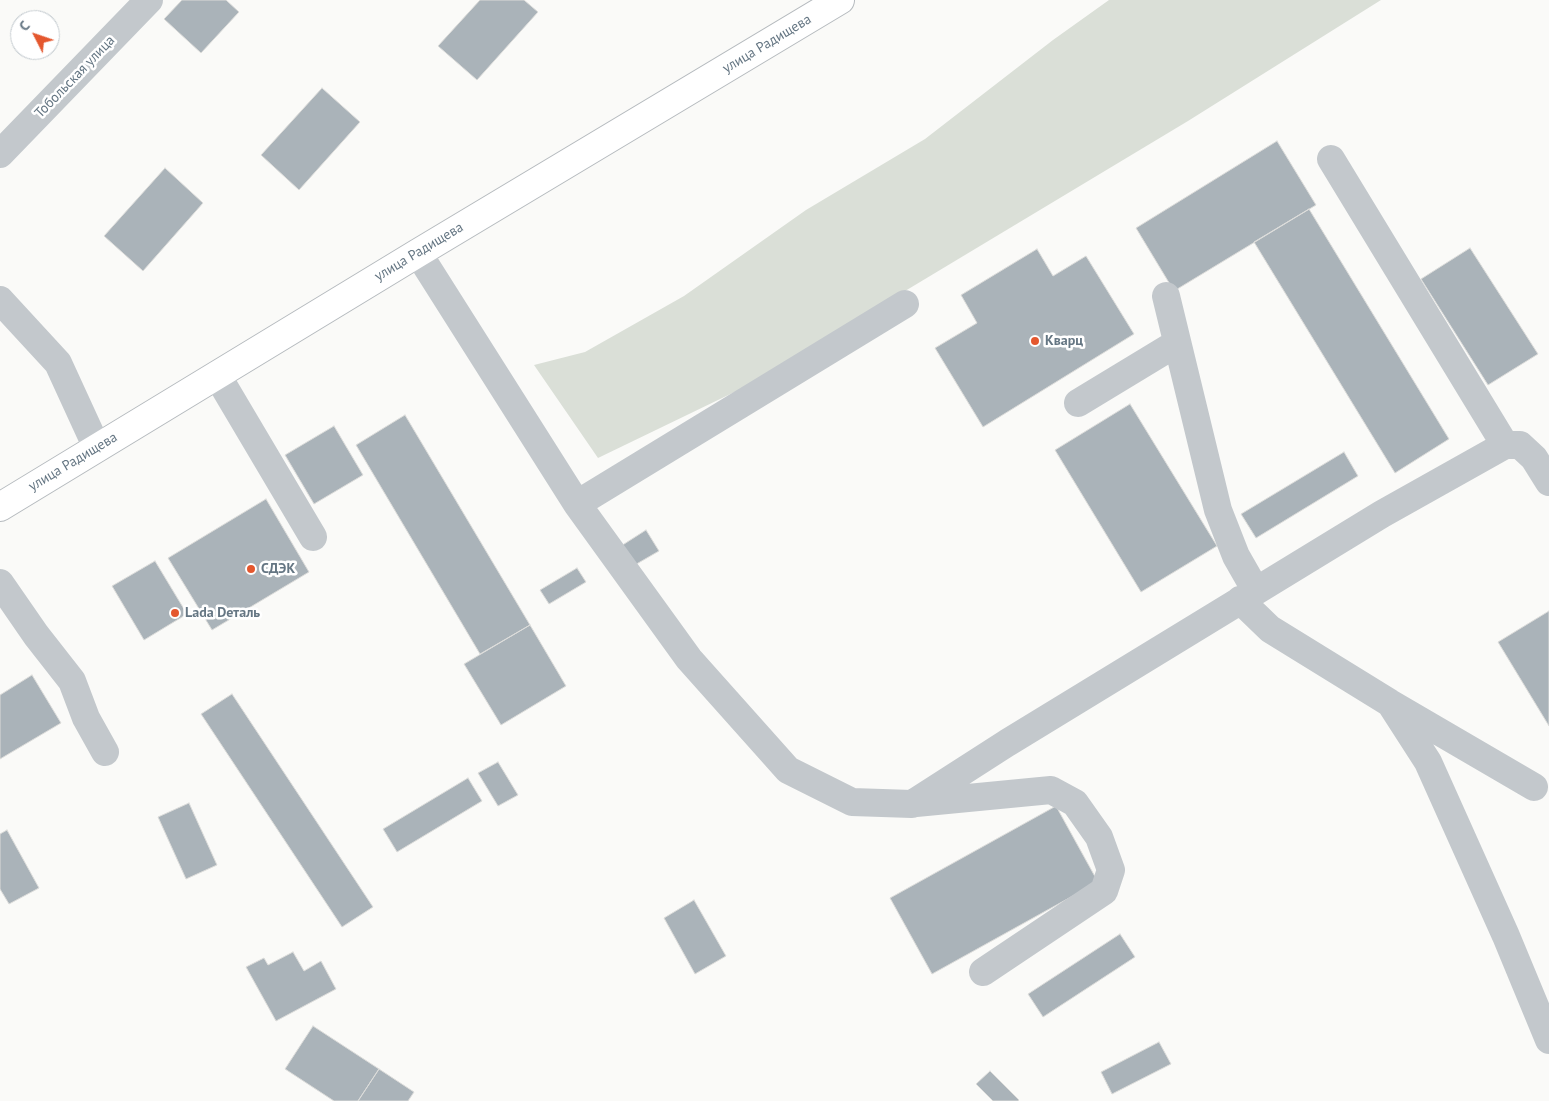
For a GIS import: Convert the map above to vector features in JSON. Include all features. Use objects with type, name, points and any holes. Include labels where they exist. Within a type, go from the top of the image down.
[{"type":"main road","name":"улица Радищева","points":[[0,507],[840,0]]},
{"type":"street","name":"Тобольская улица","points":[[0,154],[149,0]]},
{"type":"street","points":[[1331,159],[1505,445]]},
{"type":"street","points":[[418,253],[577,504],[689,659],[788,770],[852,802],[912,804],[1051,790],[1075,803],[1099,838],[1111,870],[1104,891],[983,972]]},
{"type":"street","points":[[1166,296],[1218,510],[1236,556],[1248,596],[1270,630],[1534,787]]},
{"type":"street","points":[[0,300],[58,363],[97,448]]},
{"type":"street","points":[[577,504],[905,304]]},
{"type":"street","points":[[1078,403],[1177,343]]},
{"type":"street","points":[[217,375],[313,537]]},
{"type":"street","points":[[912,804],[1007,743],[1382,514],[1505,445],[1520,445],[1534,458],[1549,482]]},
{"type":"street","points":[[0,583],[36,635],[72,681],[86,718],[105,752]]},
{"type":"street","points":[[1390,703],[1428,762],[1506,936],[1549,1040]]},
{"type":"shaded area","points":[[1109,0],[1381,0],[1188,121],[747,386],[598,458],[534,365],[585,352],[684,296],[806,210],[925,139],[1053,40]]},
{"type":"building","points":[[182,0],[226,0],[239,12],[201,53],[164,19]]},
{"type":"building","points":[[480,0],[524,0],[538,12],[477,80],[438,46]]},
{"type":"building","points":[[322,88],[360,122],[299,190],[261,155]]},
{"type":"building","points":[[1277,141],[1316,205],[1174,291],[1136,228]]},
{"type":"building","points":[[165,168],[203,203],[143,271],[104,236]]},
{"type":"building","points":[[1309,209],[1449,439],[1395,473],[1254,242]]},
{"type":"building","points":[[1470,248],[1538,354],[1488,385],[1421,279]]},
{"type":"building","name":"Кварц","points":[[1037,249],[1053,276],[1086,256],[1134,334],[983,427],[935,348],[977,323],[961,295]]},
{"type":"building","points":[[1130,404],[1217,546],[1141,592],[1055,450]]},
{"type":"building","points":[[405,415],[530,625],[480,654],[356,445]]},
{"type":"building","points":[[334,426],[363,475],[314,504],[285,455]]},
{"type":"building","points":[[1344,452],[1358,476],[1256,538],[1241,514]]},
{"type":"building","points":[[266,499],[309,572],[212,630],[168,558]]},
{"type":"building","points":[[646,530],[659,551],[633,566],[621,546]]},
{"type":"building","points":[[155,561],[187,614],[144,640],[112,586]]},
{"type":"building","points":[[577,568],[586,582],[549,604],[540,590]]},
{"type":"building","points":[[1549,611],[1549,726],[1498,642]]},
{"type":"building","points":[[530,625],[566,686],[501,725],[464,664]]},
{"type":"building","points":[[32,675],[61,723],[0,759],[0,695]]},
{"type":"building","points":[[232,694],[373,907],[342,927],[201,714]]},
{"type":"building","points":[[498,762],[518,795],[498,806],[478,773]]},
{"type":"building","points":[[468,778],[482,801],[397,852],[383,829]]},
{"type":"building","points":[[189,803],[217,865],[186,879],[158,817]]},
{"type":"building","points":[[1056,806],[1098,882],[932,974],[890,898]]},
{"type":"building","points":[[7,830],[39,888],[9,904],[0,889],[0,834]]},
{"type":"building","points":[[694,900],[726,956],[695,974],[664,918]]},
{"type":"building","points":[[1120,934],[1135,957],[1043,1017],[1028,994]]},
{"type":"building","points":[[293,952],[304,971],[321,961],[336,989],[276,1021],[246,967],[264,958],[268,965]]},
{"type":"building","points":[[313,1026],[379,1069],[358,1101],[334,1101],[285,1069]]},
{"type":"building","points":[[1159,1042],[1171,1064],[1112,1094],[1101,1072]]},
{"type":"building","points":[[379,1069],[414,1092],[408,1101],[358,1101]]},
{"type":"building","points":[[990,1071],[1018,1101],[993,1101],[976,1084]]},
{"type":"place","name":"Кварц","points":[[1035,341]]},
{"type":"place","name":"СДЭК","points":[[251,569]]},
{"type":"place","name":"Lada Dеталь","points":[[175,613]]}]
